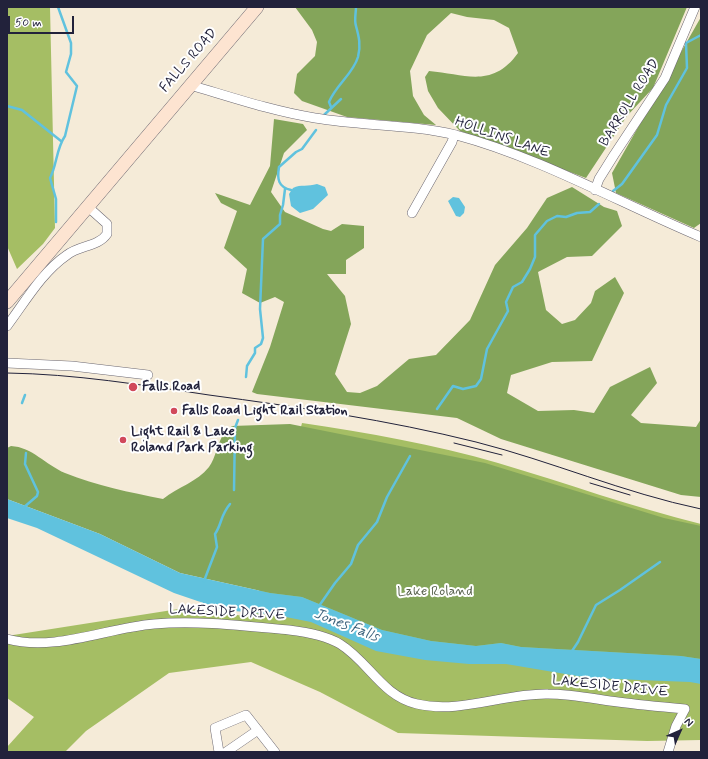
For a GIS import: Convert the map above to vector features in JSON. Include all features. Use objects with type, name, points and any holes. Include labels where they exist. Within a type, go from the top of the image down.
[{"type":"main road","name":"FALLS ROAD","points":[[7,302],[256,7]]},
{"type":"street","name":"BARROLL ROAD","points":[[595,190],[614,155],[665,78],[695,7]]},
{"type":"street","name":"HOLLINS LANE","points":[[190,85],[265,107],[315,118],[411,127],[478,141],[523,159],[701,237]]},
{"type":"street","points":[[412,213],[452,142],[454,135]]},
{"type":"street","points":[[7,326],[36,288],[66,255],[76,249],[98,243],[107,234],[108,224],[87,206]]},
{"type":"street","points":[[7,363],[72,366],[148,375]]},
{"type":"street","name":"LAKESIDE DRIVE","points":[[7,639],[22,642],[52,642],[129,627],[168,623],[289,630],[324,637],[341,645],[358,659],[385,688],[400,698],[418,704],[460,706],[547,694],[685,709],[676,726],[668,752]]},
{"type":"street","points":[[219,752],[215,728],[246,715],[275,752]]},
{"type":"street","points":[[226,752],[258,730]]},
{"type":"green space","points":[[7,7],[50,7],[55,228],[43,244],[17,269],[7,246]]},
{"type":"green space","points":[[295,7],[687,7],[653,88],[627,116],[586,178],[460,131],[438,108],[428,91],[425,77],[429,71],[477,77],[498,71],[508,64],[518,53],[509,28],[494,20],[467,17],[451,13],[427,35],[410,71],[413,96],[424,115],[436,125],[347,117],[302,101],[294,93],[297,74],[315,56],[317,42],[312,30]]},
{"type":"green space","points":[[701,17],[701,223],[694,228],[616,193],[612,173]]},
{"type":"green space","points":[[274,119],[303,124],[307,130],[284,153],[271,192],[285,212],[323,229],[331,231],[342,224],[364,226],[364,248],[346,260],[346,274],[327,274],[345,296],[351,324],[335,374],[347,392],[360,393],[377,386],[409,359],[436,355],[470,320],[495,265],[527,228],[547,198],[572,187],[604,207],[617,211],[622,226],[592,256],[567,257],[538,272],[546,310],[562,324],[575,320],[591,303],[595,291],[615,277],[624,293],[592,361],[552,362],[511,375],[507,393],[538,411],[574,410],[594,413],[610,387],[650,367],[657,383],[631,415],[641,423],[696,427],[701,419],[701,497],[681,495],[501,439],[457,418],[257,394],[252,392],[270,347],[284,302],[275,297],[260,303],[242,293],[247,269],[224,248],[237,211],[221,203],[215,193],[250,205],[270,166]]},
{"type":"green space","name":"Lake Roland","points":[[302,423],[401,440],[474,456],[599,495],[701,524],[701,740],[647,741],[398,733],[320,692],[251,662],[169,673],[86,731],[65,752],[7,752],[7,747],[34,717],[7,698],[7,636],[185,608],[252,617]]},
{"type":"green space","points":[[290,424],[485,463],[664,518],[701,526],[701,659],[681,656],[521,647],[501,643],[476,646],[431,641],[382,630],[302,597],[270,593],[180,573],[100,534],[7,499],[7,448],[11,446],[26,450],[58,470],[77,478],[163,499],[199,477],[209,467],[223,435],[232,426]]},
{"type":"water","points":[[317,184],[325,187],[328,195],[313,209],[300,213],[291,206],[289,194],[293,188]]},
{"type":"water","points":[[453,197],[459,198],[465,207],[464,213],[460,217],[456,216],[448,201]]},
{"type":"water","name":"Jones Falls","points":[[7,499],[100,534],[180,573],[270,593],[302,597],[382,630],[431,641],[476,646],[501,643],[521,647],[681,656],[701,659],[701,684],[690,682],[589,678],[506,664],[469,664],[425,660],[376,651],[311,622],[276,615],[224,610],[174,593],[37,528],[7,518]]},
{"type":"waterway","points":[[56,222],[56,199],[50,178],[60,146],[65,136],[77,86],[66,72],[71,54],[71,43],[58,7]]},
{"type":"waterway","points":[[331,107],[329,102],[332,96],[352,69],[358,57],[359,37],[355,21],[356,7]]},
{"type":"waterway","points":[[613,191],[622,184],[657,135],[666,105],[687,68],[686,43],[701,35]]},
{"type":"waterway","points":[[324,115],[341,99]]},
{"type":"waterway","points":[[7,106],[22,110],[61,141]]},
{"type":"waterway","points":[[291,190],[283,187],[279,182],[279,167],[296,152],[302,149],[316,130]]},
{"type":"waterway","points":[[246,377],[247,366],[255,353],[255,348],[261,344],[263,338],[260,309],[263,239],[280,224],[280,215],[285,189]]},
{"type":"waterway","points":[[437,409],[453,386],[463,389],[476,386],[481,379],[487,349],[508,311],[506,302],[513,287],[522,282],[535,257],[535,235],[547,221],[557,216],[566,217],[577,213],[590,212],[599,204]]},
{"type":"waterway","points":[[22,403],[25,395]]},
{"type":"waterway","points":[[234,490],[235,428],[238,420]]},
{"type":"waterway","points":[[23,508],[37,496],[38,492],[25,464],[26,453]]},
{"type":"waterway","points":[[319,606],[335,583],[351,564],[358,545],[377,522],[387,497],[410,456]]},
{"type":"waterway","points":[[204,581],[217,547],[215,534],[224,512],[230,504]]},
{"type":"waterway","points":[[572,651],[596,605],[660,562]]},
{"type":"tram line","points":[[7,373],[58,375],[134,384],[309,409],[410,427],[476,442],[532,458],[616,486],[701,509]]},
{"type":"tram line","points":[[454,443],[502,455]]},
{"type":"tram line","points":[[590,483],[630,495]]},
{"type":"place","name":"Falls Road","points":[[133,387]]},
{"type":"place","name":"Falls Road Light Rail Station","points":[[174,411]]},
{"type":"place","name":"Light Rail & Lake Roland Park Parking","points":[[123,440]]}]
